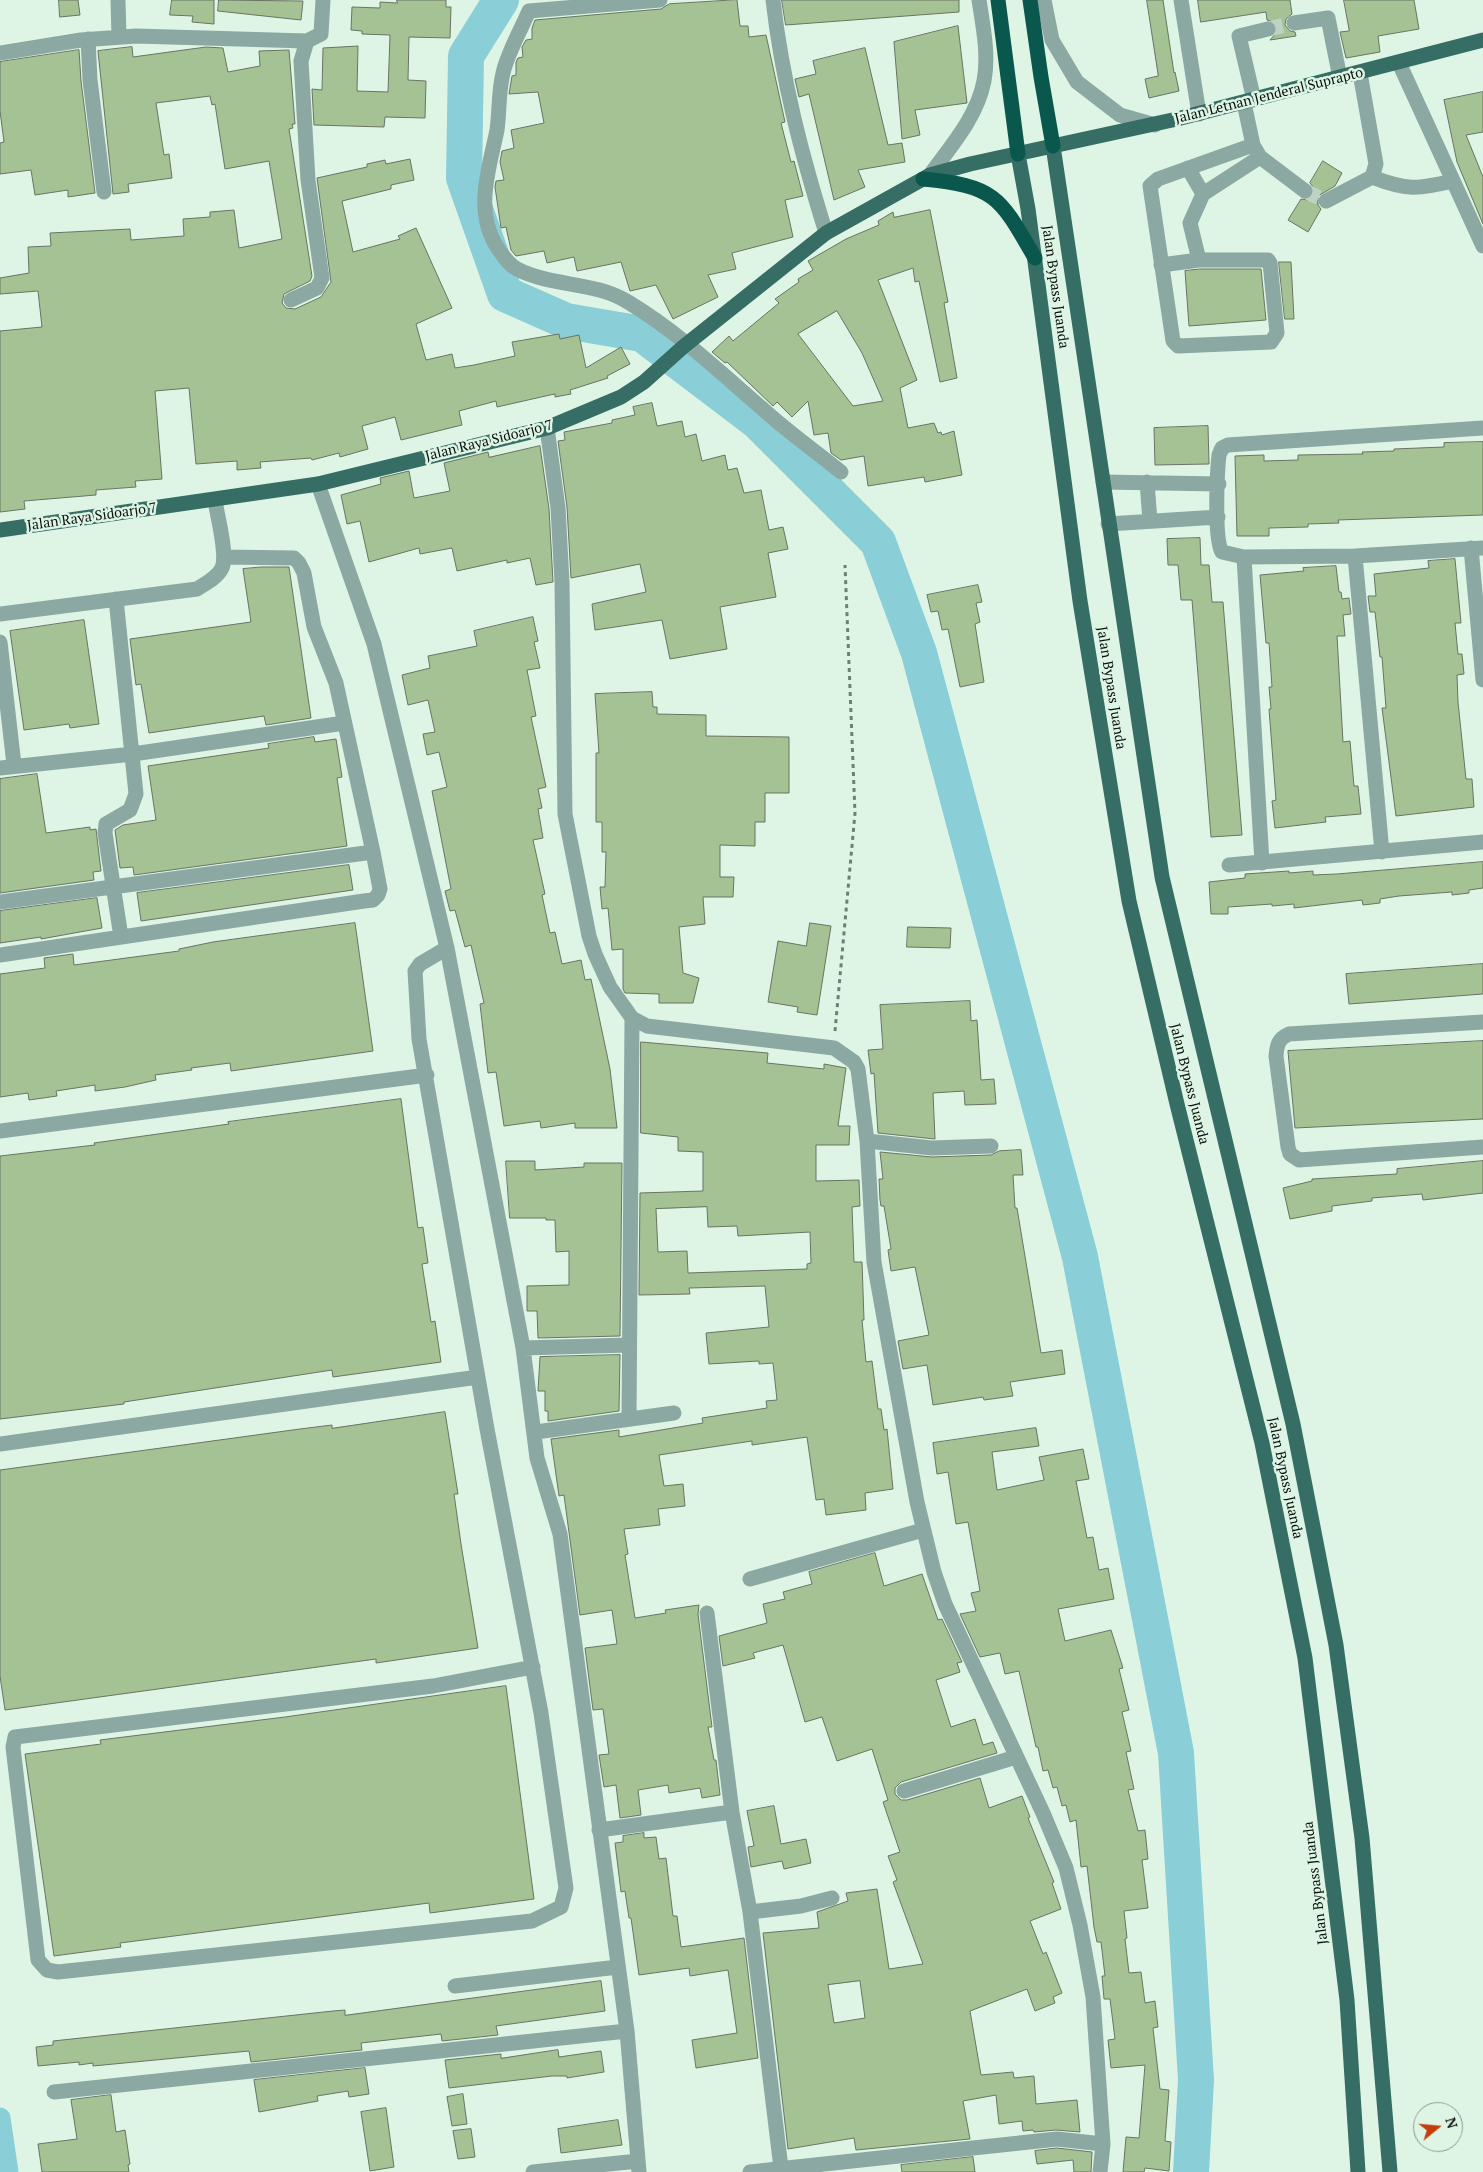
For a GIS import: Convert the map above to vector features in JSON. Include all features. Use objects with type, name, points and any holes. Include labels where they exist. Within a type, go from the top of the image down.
[{"type":"highway","name":"Jalan Bypass Juanda","points":[[998,0],[1018,154]]},
{"type":"highway","name":"Jalan Bypass Juanda","points":[[1030,0],[1040,77],[1053,146]]},
{"type":"highway","points":[[927,177],[960,182],[983,190],[1001,204],[1013,219],[1035,258]]},
{"type":"main road","name":"Jalan Letnan Jenderal Suprapto","points":[[1053,146],[1155,125],[1249,102],[1483,40]]},
{"type":"main road","name":"Jalan Raya Sidoarjo 7","points":[[0,530],[318,484],[547,428],[621,397],[653,375],[685,345],[826,233],[927,177],[1053,146]]},
{"type":"main road","name":"Jalan Bypass Juanda","points":[[1053,146],[1108,524],[1166,898],[1293,1424],[1336,1645],[1362,1838],[1381,2042],[1390,2172]]},
{"type":"main road","name":"Jalan Bypass Juanda","points":[[1018,154],[1035,258],[1080,601],[1128,901],[1179,1114],[1262,1443],[1306,1658],[1347,2000],[1358,2172]]},
{"type":"street","points":[[118,0],[119,37]]},
{"type":"street","points":[[0,53],[88,39],[119,37],[307,41],[321,34],[323,0]]},
{"type":"street","points":[[660,0],[529,11],[504,67],[496,130],[488,161],[484,208],[487,227],[507,262],[516,268],[544,279],[599,288],[627,301],[685,345],[840,472]]},
{"type":"street","points":[[773,0],[778,44],[802,154],[826,233]]},
{"type":"street","points":[[927,177],[966,125],[977,105],[984,81],[986,60],[979,0]]},
{"type":"street","points":[[1044,0],[1052,40],[1077,82],[1120,115],[1155,125]]},
{"type":"street","points":[[1181,0],[1198,114]]},
{"type":"street","points":[[1294,23],[1328,18],[1340,78]]},
{"type":"street","points":[[1268,28],[1239,36],[1257,151],[1305,191]]},
{"type":"street","points":[[88,39],[90,80],[104,192]]},
{"type":"street","points":[[291,300],[317,288],[322,278],[308,180],[301,61],[307,41]]},
{"type":"street","points":[[1399,63],[1483,246]]},
{"type":"street","points":[[1326,201],[1372,177],[1376,164],[1360,73]]},
{"type":"street","points":[[1161,265],[1199,260],[1268,260],[1272,266],[1278,329],[1274,339],[1271,342],[1182,346],[1175,344],[1161,265],[1150,186],[1158,179],[1188,168],[1257,151]]},
{"type":"street","points":[[1199,260],[1190,223],[1203,194],[1257,151]]},
{"type":"street","points":[[1188,168],[1203,194]]},
{"type":"street","points":[[1372,177],[1399,188],[1418,188],[1453,181]]},
{"type":"street","points":[[547,428],[558,508],[562,582],[565,814],[592,945],[610,987],[632,1018],[647,1026],[834,1048],[854,1062],[858,1069],[867,1141],[874,1262],[924,1530],[945,1604],[1043,1813],[1066,1868],[1080,1925],[1093,1997],[1103,2144],[1100,2172]]},
{"type":"street","points":[[1483,428],[1228,445],[1222,448],[1219,455],[1218,516],[1218,542],[1222,552],[1244,557],[1354,556],[1477,548],[1483,680]]},
{"type":"street","points":[[1103,482],[1219,484]]},
{"type":"street","points":[[1147,482],[1150,521]]},
{"type":"street","points":[[318,484],[374,644],[448,948],[523,1348],[536,1432],[538,1458],[560,1534],[627,2031],[638,2167],[533,2172]]},
{"type":"street","points":[[0,614],[197,589],[212,580],[222,568],[224,557],[215,500]]},
{"type":"street","points":[[1108,524],[1218,516]]},
{"type":"street","points":[[1354,556],[1382,852]]},
{"type":"street","points":[[0,955],[373,900],[378,895],[380,889],[373,852],[336,683],[314,627],[304,573],[300,563],[294,558],[224,557]]},
{"type":"street","points":[[1244,557],[1262,863]]},
{"type":"street","points":[[116,599],[136,794],[130,810],[106,824],[104,833],[121,937]]},
{"type":"street","points":[[0,642],[7,766],[133,754],[344,723]]},
{"type":"street","points":[[1229,865],[1483,842]]},
{"type":"street","points":[[0,902],[373,852]]},
{"type":"street","points":[[448,948],[420,964],[415,971],[420,1039],[478,1377],[533,1667],[566,1888],[561,1907],[548,1915],[532,1921],[58,1972],[47,1970],[38,1960],[13,1747],[15,1737],[433,1686],[533,1667]]},
{"type":"street","points":[[629,1419],[632,1018]]},
{"type":"street","points":[[1483,1022],[1288,1034],[1282,1037],[1278,1043],[1276,1056],[1288,1147],[1295,1159],[1483,1147]]},
{"type":"street","points":[[0,1131],[427,1075]]},
{"type":"street","points":[[867,1141],[932,1148],[991,1146]]},
{"type":"street","points":[[523,1348],[629,1345]]},
{"type":"street","points":[[0,1444],[478,1377]]},
{"type":"street","points":[[536,1432],[674,1413]]},
{"type":"street","points":[[750,1579],[924,1530]]},
{"type":"street","points":[[706,1613],[732,1812],[750,1912],[781,2168]]},
{"type":"street","points":[[904,1791],[1016,1757]]},
{"type":"street","points":[[599,1830],[732,1812]]},
{"type":"street","points":[[750,1912],[800,1906],[832,1898]]},
{"type":"street","points":[[455,1986],[618,1967]]},
{"type":"street","points":[[54,2092],[627,2031]]},
{"type":"street","points":[[750,2172],[1057,2139],[1103,2144]]},
{"type":"path","points":[[834,1048],[855,813],[846,565]]},
{"type":"building","points":[[59,0],[78,0],[80,15],[60,17]]},
{"type":"building","points":[[172,0],[214,0],[214,24],[192,22],[193,16],[170,15]]},
{"type":"building","points":[[219,0],[303,1],[301,20],[218,11]]},
{"type":"building","points":[[397,0],[446,0],[446,7],[451,7],[450,38],[409,37],[408,80],[426,81],[425,118],[385,117],[384,127],[314,125],[312,89],[322,90],[323,48],[358,46],[357,91],[388,92],[390,35],[362,34],[362,31],[351,30],[352,7],[380,8],[380,2],[397,3]]},
{"type":"building","points":[[737,0],[740,26],[748,26],[749,37],[766,35],[785,122],[781,123],[791,162],[794,161],[803,196],[785,200],[793,237],[732,253],[736,269],[708,275],[718,297],[673,319],[656,285],[630,291],[621,262],[577,271],[574,257],[547,263],[544,251],[516,256],[511,250],[506,227],[501,228],[495,187],[496,181],[504,180],[500,162],[502,151],[514,148],[511,130],[544,123],[538,92],[509,94],[512,76],[516,75],[516,62],[518,58],[523,57],[522,47],[526,40],[532,39],[532,28],[535,20],[661,9],[669,4]]},
{"type":"building","points":[[782,0],[959,0],[959,12],[786,25]]},
{"type":"building","points":[[1147,0],[1163,0],[1174,73],[1179,91],[1149,98],[1145,79],[1158,76]]},
{"type":"building","points":[[1198,0],[1290,0],[1292,14],[1286,19],[1285,25],[1290,31],[1295,32],[1296,36],[1270,40],[1277,32],[1277,27],[1274,22],[1267,20],[1266,12],[1201,22]]},
{"type":"building","points":[[1344,0],[1414,0],[1419,29],[1378,36],[1380,52],[1346,58],[1340,32],[1349,31]]},
{"type":"building","points":[[958,26],[967,103],[915,110],[920,135],[902,139],[894,42]]},
{"type":"building","points":[[132,47],[133,57],[206,47],[223,48],[228,72],[260,66],[259,51],[289,50],[295,124],[292,124],[293,128],[289,129],[312,276],[310,281],[284,294],[282,303],[286,308],[295,309],[321,297],[331,282],[317,178],[367,167],[367,164],[385,160],[386,164],[410,159],[414,180],[391,185],[391,189],[342,201],[353,252],[400,239],[398,236],[416,228],[452,308],[416,324],[426,360],[452,354],[455,368],[474,365],[515,356],[512,342],[559,334],[560,339],[579,335],[586,368],[621,347],[630,364],[607,376],[608,378],[570,390],[571,394],[555,397],[555,394],[497,407],[496,401],[459,411],[462,425],[401,440],[395,417],[362,426],[368,449],[340,457],[339,453],[312,460],[311,458],[260,462],[261,468],[237,470],[237,461],[196,464],[189,388],[155,391],[162,479],[135,481],[136,487],[96,490],[96,495],[24,501],[25,509],[0,512],[0,331],[42,327],[38,291],[0,294],[0,278],[29,273],[28,247],[51,246],[50,233],[130,229],[131,240],[184,236],[183,219],[210,217],[210,212],[234,210],[239,248],[282,239],[269,161],[225,169],[215,104],[212,105],[210,96],[156,103],[164,155],[169,154],[172,178],[128,184],[129,192],[113,194],[98,51]]},
{"type":"building","points":[[865,48],[888,145],[902,143],[905,162],[858,170],[865,187],[834,200],[809,94],[799,97],[795,79],[816,74],[813,61]]},
{"type":"building","points":[[79,50],[95,193],[68,197],[68,190],[35,195],[31,170],[0,174],[0,143],[4,142],[0,111],[0,62]]},
{"type":"building","points":[[1483,92],[1483,132],[1466,135],[1483,177],[1483,224],[1457,162],[1444,100]]},
{"type":"building","points":[[1323,161],[1342,173],[1335,186],[1318,196],[1318,205],[1321,209],[1308,232],[1288,220],[1301,199],[1308,200],[1313,196],[1314,188],[1310,183]]},
{"type":"building","points":[[930,210],[948,302],[944,303],[957,378],[940,382],[919,281],[915,282],[913,268],[878,280],[917,380],[900,388],[908,428],[934,423],[938,433],[941,432],[942,435],[954,431],[962,475],[925,482],[924,477],[868,486],[864,456],[841,460],[831,453],[828,433],[814,435],[808,401],[792,417],[777,402],[773,406],[727,362],[725,363],[712,352],[729,336],[733,341],[779,303],[775,299],[799,282],[798,279],[813,270],[808,261],[846,239],[879,225],[878,221],[893,212],[894,217]],"holes":[[[837,311],[862,353],[883,401],[853,406],[798,334]]]},
{"type":"building","points":[[1279,262],[1291,262],[1294,319],[1285,319]]},
{"type":"building","points":[[1200,269],[1261,269],[1266,320],[1189,326],[1185,271]]},
{"type":"building","points":[[652,403],[657,426],[682,421],[685,437],[696,434],[702,461],[725,455],[728,470],[737,468],[744,493],[761,490],[769,530],[783,527],[788,549],[768,553],[776,597],[720,607],[727,649],[670,659],[662,620],[595,630],[592,604],[646,592],[640,564],[571,578],[567,507],[558,441],[565,440],[564,432],[612,423],[612,420],[635,415],[633,407]]},
{"type":"building","points":[[1208,426],[1209,464],[1155,465],[1154,428]]},
{"type":"building","points":[[1483,442],[1483,515],[1338,520],[1339,523],[1308,524],[1308,527],[1269,528],[1269,536],[1237,536],[1235,456],[1264,455],[1264,461],[1298,460],[1298,455],[1363,454],[1362,452],[1394,451],[1394,449],[1444,447],[1444,443]]},
{"type":"building","points":[[540,446],[549,509],[553,582],[536,585],[530,558],[507,563],[507,560],[457,571],[452,548],[420,554],[419,548],[369,562],[360,521],[347,524],[341,495],[381,484],[380,478],[409,471],[414,498],[450,491],[444,463],[488,452],[489,457]]},
{"type":"building","points":[[1200,538],[1201,565],[1209,565],[1212,602],[1223,602],[1242,835],[1211,837],[1192,600],[1181,600],[1178,565],[1168,565],[1167,539]]},
{"type":"building","points":[[1455,559],[1461,623],[1455,623],[1458,654],[1462,654],[1464,674],[1457,675],[1458,702],[1466,779],[1472,779],[1474,807],[1396,816],[1382,708],[1386,708],[1382,657],[1380,657],[1375,612],[1370,612],[1368,596],[1376,596],[1374,574],[1429,568],[1428,561]]},
{"type":"building","points":[[1336,566],[1339,592],[1341,592],[1342,599],[1349,598],[1351,614],[1343,615],[1345,636],[1337,636],[1343,742],[1350,741],[1354,786],[1358,786],[1361,814],[1325,817],[1326,822],[1275,828],[1272,801],[1276,800],[1269,709],[1271,709],[1269,687],[1272,687],[1269,643],[1266,643],[1260,575],[1304,571],[1303,568]]},
{"type":"building","points":[[289,567],[311,718],[266,725],[264,716],[149,733],[141,684],[136,685],[130,639],[251,622],[243,569]]},
{"type":"building","points":[[978,585],[982,602],[976,603],[980,622],[975,624],[984,682],[960,687],[948,629],[942,630],[938,611],[931,612],[927,595]]},
{"type":"building","points":[[533,617],[538,641],[534,642],[540,668],[527,670],[536,716],[531,717],[546,787],[538,789],[542,808],[538,809],[543,838],[533,840],[545,894],[542,895],[550,933],[555,932],[562,964],[581,960],[585,980],[591,979],[610,1069],[617,1128],[575,1128],[575,1123],[541,1128],[540,1121],[504,1126],[496,1072],[488,1073],[480,1004],[484,1003],[471,945],[465,947],[455,910],[450,911],[445,891],[451,889],[432,791],[447,787],[439,752],[427,755],[423,734],[435,732],[428,700],[408,705],[402,675],[430,668],[428,656],[477,646],[474,631]]},
{"type":"building","points":[[84,620],[99,724],[70,728],[69,724],[24,730],[10,631]]},
{"type":"building","points":[[652,692],[653,707],[657,707],[657,714],[706,715],[706,736],[789,737],[789,793],[765,793],[765,822],[755,822],[755,846],[720,845],[720,877],[734,877],[733,897],[703,897],[705,924],[679,927],[683,973],[699,978],[693,1003],[659,1003],[659,994],[625,993],[623,989],[623,949],[612,950],[608,908],[602,909],[600,887],[605,887],[606,852],[602,852],[602,822],[596,822],[596,753],[599,753],[595,694]]},
{"type":"building","points":[[314,737],[315,742],[336,739],[342,777],[337,778],[347,846],[134,875],[133,867],[120,868],[115,830],[123,825],[156,820],[148,766],[269,748],[268,744]]},
{"type":"building","points":[[37,774],[46,833],[90,827],[90,830],[96,829],[101,871],[93,872],[94,880],[0,893],[0,779]]},
{"type":"building","points":[[1483,862],[1483,888],[1469,890],[1469,893],[1452,895],[1452,892],[1399,896],[1380,899],[1380,903],[1363,905],[1362,900],[1294,908],[1294,904],[1228,907],[1228,914],[1211,914],[1209,882],[1245,878],[1245,874],[1313,871],[1313,875],[1337,874]]},
{"type":"building","points":[[349,865],[353,890],[141,921],[137,893]]},
{"type":"building","points":[[97,898],[102,928],[41,939],[41,937],[0,943],[0,911]]},
{"type":"building","points":[[355,923],[373,1051],[231,1071],[230,1063],[191,1068],[192,1070],[155,1075],[156,1080],[125,1087],[95,1091],[95,1085],[56,1091],[57,1096],[29,1100],[28,1093],[0,1097],[0,974],[45,968],[44,958],[73,954],[74,965],[179,951],[179,949],[213,942]]},
{"type":"building","points":[[810,923],[831,926],[817,1015],[797,1012],[798,1007],[768,1002],[778,941],[806,946]]},
{"type":"building","points":[[908,927],[951,928],[950,948],[907,947]]},
{"type":"building","points":[[1483,964],[1483,994],[1349,1004],[1346,974]]},
{"type":"building","points":[[970,1001],[971,1021],[977,1020],[981,1080],[994,1079],[996,1104],[965,1105],[964,1091],[933,1093],[935,1139],[878,1133],[874,1073],[871,1074],[868,1050],[883,1049],[880,1005]]},
{"type":"building","points":[[1483,1041],[1483,1119],[1295,1128],[1288,1051]]},
{"type":"building","points":[[641,1042],[768,1053],[767,1063],[824,1069],[824,1064],[846,1068],[838,1126],[850,1126],[849,1145],[816,1145],[816,1181],[859,1180],[860,1206],[852,1207],[854,1262],[862,1262],[864,1320],[862,1320],[866,1362],[872,1361],[878,1409],[881,1409],[884,1430],[887,1429],[893,1489],[865,1493],[866,1510],[826,1515],[824,1499],[816,1500],[807,1437],[752,1445],[752,1441],[659,1455],[664,1486],[683,1484],[685,1506],[658,1509],[660,1525],[624,1529],[628,1554],[625,1555],[635,1618],[666,1613],[665,1610],[699,1605],[698,1614],[712,1727],[708,1727],[714,1760],[716,1760],[720,1795],[702,1798],[700,1788],[669,1793],[668,1785],[638,1790],[641,1815],[620,1818],[616,1785],[604,1787],[599,1755],[609,1754],[603,1709],[593,1710],[585,1648],[617,1644],[612,1610],[580,1615],[564,1495],[559,1496],[551,1439],[619,1430],[619,1437],[703,1423],[702,1418],[767,1408],[766,1401],[777,1400],[773,1363],[759,1364],[759,1361],[709,1364],[706,1333],[769,1327],[765,1286],[689,1288],[690,1294],[639,1295],[640,1193],[703,1191],[703,1152],[678,1151],[678,1137],[641,1133]],"holes":[[[707,1207],[708,1227],[737,1226],[738,1236],[810,1232],[811,1263],[807,1264],[807,1269],[688,1273],[687,1251],[658,1252],[656,1209]]]},
{"type":"building","points":[[401,1099],[418,1228],[423,1227],[428,1263],[422,1264],[431,1322],[435,1321],[441,1362],[333,1377],[332,1370],[124,1402],[124,1404],[0,1419],[0,1156],[95,1145],[94,1143],[229,1124],[228,1122]]},
{"type":"building","points":[[1021,1150],[1023,1175],[1013,1175],[1015,1208],[1017,1208],[1041,1353],[1062,1350],[1065,1374],[1010,1382],[1013,1396],[984,1400],[983,1397],[933,1405],[927,1365],[903,1369],[898,1341],[929,1335],[915,1267],[891,1271],[888,1250],[891,1249],[884,1206],[881,1206],[880,1200],[879,1179],[883,1179],[880,1152],[932,1157],[991,1155],[999,1151]]},
{"type":"building","points":[[506,1161],[535,1161],[535,1170],[584,1167],[584,1163],[622,1163],[620,1336],[538,1338],[537,1311],[527,1311],[527,1286],[569,1285],[569,1251],[556,1252],[555,1220],[546,1220],[546,1218],[510,1218]]},
{"type":"building","points":[[1483,1161],[1483,1193],[1423,1200],[1422,1194],[1372,1198],[1372,1201],[1332,1206],[1332,1211],[1290,1219],[1283,1188],[1312,1181],[1312,1179],[1397,1174],[1397,1169]]},
{"type":"building","points":[[620,1355],[619,1411],[548,1421],[548,1411],[545,1411],[545,1391],[538,1391],[540,1357]]},
{"type":"building","points":[[445,1412],[458,1494],[454,1494],[478,1648],[376,1663],[376,1659],[5,1710],[0,1676],[0,1470],[300,1429],[332,1425],[332,1428]]},
{"type":"building","points":[[1036,1428],[1039,1446],[992,1452],[997,1490],[1044,1480],[1039,1457],[1083,1449],[1089,1479],[1076,1481],[1087,1538],[1093,1537],[1099,1570],[1108,1568],[1114,1599],[1058,1609],[1065,1641],[1111,1630],[1123,1668],[1119,1669],[1129,1710],[1122,1712],[1131,1751],[1126,1752],[1134,1789],[1128,1790],[1138,1831],[1145,1830],[1148,1859],[1142,1860],[1148,1908],[1124,1911],[1127,1938],[1125,1939],[1129,1973],[1141,1972],[1145,2003],[1155,2001],[1158,2027],[1153,2028],[1160,2089],[1169,2090],[1165,2141],[1171,2142],[1169,2171],[1145,2168],[1144,2172],[1123,2172],[1126,2137],[1139,2138],[1145,2065],[1111,2068],[1108,2040],[1115,2039],[1110,1999],[1104,1999],[1102,1976],[1105,1976],[1101,1942],[1097,1942],[1094,1927],[1087,1866],[1081,1867],[1076,1820],[1070,1822],[1066,1805],[1062,1806],[1057,1787],[1053,1788],[1048,1770],[1043,1771],[1019,1671],[1005,1674],[1000,1653],[980,1657],[960,1614],[976,1611],[971,1593],[980,1591],[968,1522],[956,1524],[948,1472],[937,1474],[933,1443]]},
{"type":"building","points":[[875,1553],[884,1586],[922,1574],[938,1620],[942,1619],[962,1662],[957,1663],[960,1672],[936,1680],[951,1727],[975,1719],[983,1745],[993,1742],[997,1753],[901,1782],[895,1788],[895,1794],[901,1800],[907,1800],[980,1778],[989,1808],[1022,1796],[1030,1817],[1028,1818],[1054,1882],[1052,1883],[1061,1909],[1030,1921],[1043,1954],[1046,1952],[1062,1993],[1053,1997],[1055,2003],[1035,2011],[1027,1989],[970,2011],[981,2075],[1013,2072],[1014,2078],[1034,2076],[1036,2104],[1077,2100],[1080,2132],[1056,2130],[1023,2131],[1022,2121],[999,2124],[996,2095],[963,2101],[970,2139],[856,2150],[854,2138],[788,2149],[763,1933],[819,1928],[817,1912],[848,1901],[846,1893],[877,1889],[889,1969],[923,1964],[893,1882],[897,1880],[888,1856],[900,1852],[883,1802],[888,1800],[872,1749],[837,1761],[822,1717],[805,1722],[783,1645],[753,1653],[755,1658],[723,1666],[719,1636],[767,1623],[763,1604],[785,1599],[783,1592],[812,1584],[809,1572]],"holes":[[[860,1981],[865,2018],[834,2023],[828,1985]]]},
{"type":"building","points":[[506,1686],[534,1899],[430,1913],[429,1903],[120,1943],[121,1947],[54,1956],[25,1754],[101,1744],[100,1740],[285,1717]]},
{"type":"building","points":[[774,1806],[781,1844],[806,1839],[811,1863],[784,1869],[782,1861],[751,1867],[748,1847],[754,1846],[747,1811]]},
{"type":"building","points":[[644,1833],[644,1838],[656,1837],[659,1859],[666,1858],[673,1916],[677,1916],[681,1947],[744,1938],[758,2058],[696,2068],[692,2040],[737,2033],[728,1970],[690,1976],[689,1968],[639,1975],[631,1918],[629,1918],[625,1891],[621,1892],[615,1843],[623,1842],[623,1836]]},
{"type":"building","points":[[601,1981],[605,2011],[496,2026],[498,2035],[442,2041],[441,2034],[361,2043],[362,2050],[251,2062],[249,2051],[93,2066],[93,2063],[79,2065],[79,2062],[38,2066],[36,2047],[53,2045],[53,2041],[333,2011],[345,2010],[345,2015]]},
{"type":"building","points":[[558,2050],[559,2057],[601,2051],[604,2072],[567,2078],[567,2076],[552,2076],[449,2088],[445,2060],[501,2054],[501,2058]]},
{"type":"building","points":[[365,2068],[369,2094],[349,2097],[348,2091],[317,2096],[318,2101],[259,2112],[254,2080]]},
{"type":"building","points":[[463,2094],[467,2124],[452,2126],[447,2097]]},
{"type":"building","points":[[111,2095],[116,2132],[125,2130],[130,2164],[128,2165],[129,2172],[42,2172],[38,2144],[77,2139],[71,2100]]},
{"type":"building","points":[[386,2108],[394,2167],[370,2171],[361,2112]]},
{"type":"building","points":[[618,2120],[622,2145],[561,2153],[558,2129]]},
{"type":"building","points":[[471,2129],[475,2157],[458,2159],[453,2131]]},
{"type":"building","points":[[1057,2148],[1092,2152],[1091,2172],[1074,2172],[1073,2160],[1037,2164],[1035,2151]]},
{"type":"building","points":[[973,2157],[975,2172],[902,2172],[901,2165]]},
{"type":"waterway","points":[[501,0],[466,56],[464,178],[505,294],[566,321],[642,334],[758,422],[878,542],[919,653],[1080,1257],[1176,1753],[1196,2080],[1191,2172]]},
{"type":"waterway","points":[[0,2118],[8,2172]]},
{"type":"tunnel","points":[[1268,29],[1294,23]]},
{"type":"tunnel","points":[[1305,191],[1326,201]]}]
